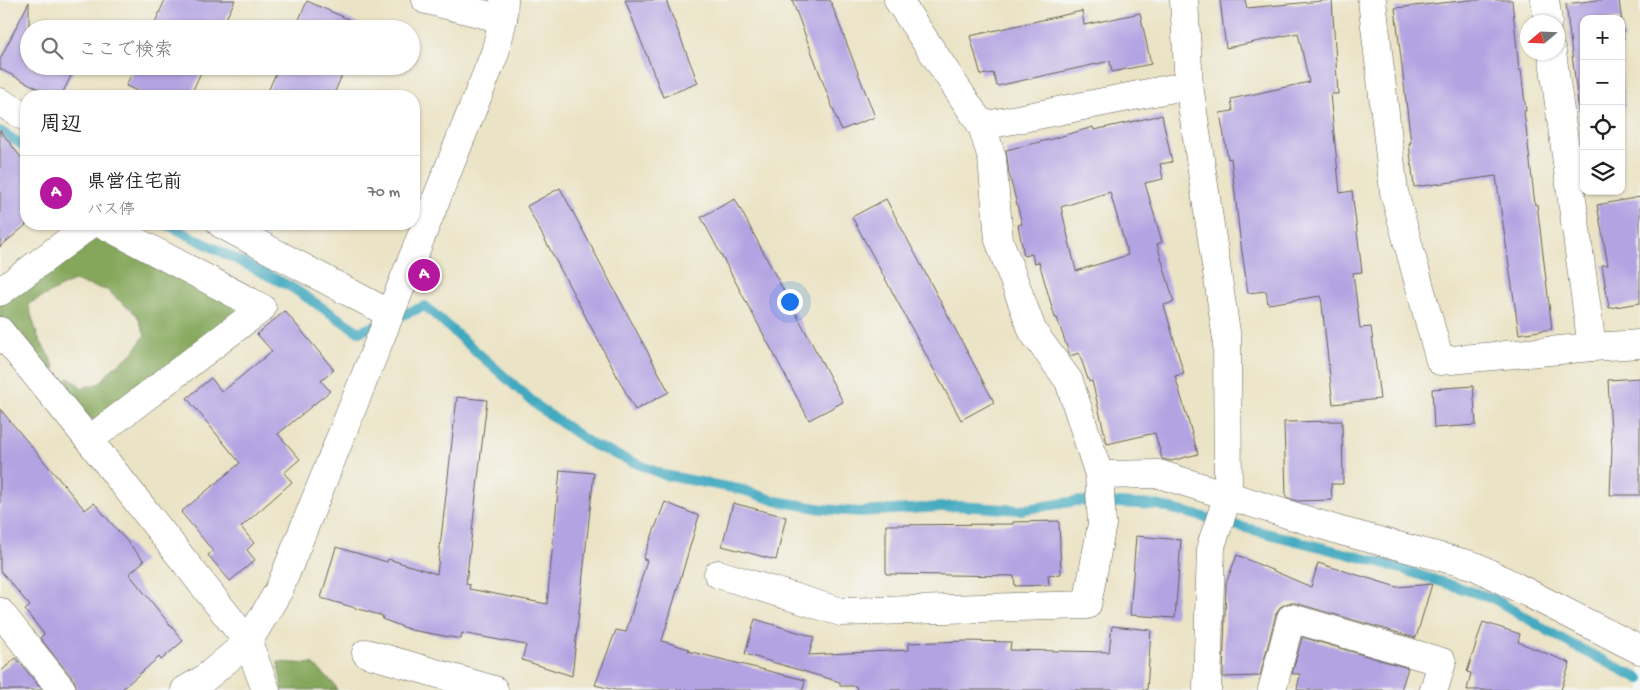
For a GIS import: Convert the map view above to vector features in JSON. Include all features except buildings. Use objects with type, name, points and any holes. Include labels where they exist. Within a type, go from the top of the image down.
[{"type":"street","points":[[185,690],[204,679],[248,642],[279,590],[495,53],[503,9],[426,0]]},
{"type":"street","points":[[718,574],[841,612],[1087,605],[1102,524],[1099,475],[1069,381],[1033,332],[999,240],[992,158],[982,126],[898,0]]},
{"type":"street","points":[[1184,0],[1189,85],[1227,339],[1228,496],[1211,546],[1206,690]]},
{"type":"street","points":[[1372,0],[1394,192],[1440,360],[1640,344]]},
{"type":"street","points":[[1544,0],[1547,15]]},
{"type":"street","points":[[1553,60],[1592,347]]},
{"type":"street","points":[[982,126],[1189,85]]},
{"type":"street","points":[[0,102],[20,114]]},
{"type":"street","points":[[0,292],[83,230]]},
{"type":"street","points":[[89,440],[262,308],[113,230]]},
{"type":"street","points":[[232,230],[390,314]]},
{"type":"street","points":[[0,331],[89,440],[248,642],[266,690]]},
{"type":"street","points":[[1099,475],[1159,474],[1341,531],[1475,566],[1640,650]]},
{"type":"street","points":[[0,612],[62,690]]},
{"type":"street","points":[[1272,690],[1291,618],[1442,662],[1434,690]]},
{"type":"street","points":[[366,653],[494,690]]},
{"type":"green space","points":[[96,231],[245,306],[90,431],[55,391],[69,378],[83,388],[100,383],[112,369],[133,353],[145,335],[137,315],[107,290],[73,281],[28,304],[38,337],[55,367],[48,378],[0,324],[0,298]]},
{"type":"green space","points":[[278,662],[313,664],[335,685],[337,690],[282,690]]},
{"type":"waterway","points":[[0,131],[20,143]]},
{"type":"waterway","points":[[178,230],[291,287],[359,332],[425,306],[540,408],[593,445],[664,475],[743,490],[776,501],[823,509],[859,512],[958,506],[1020,510],[1077,501],[1157,505],[1386,564],[1494,599],[1569,643],[1640,679]]},
{"type":"place","name":"県営住宅前","points":[[424,275]]}]
